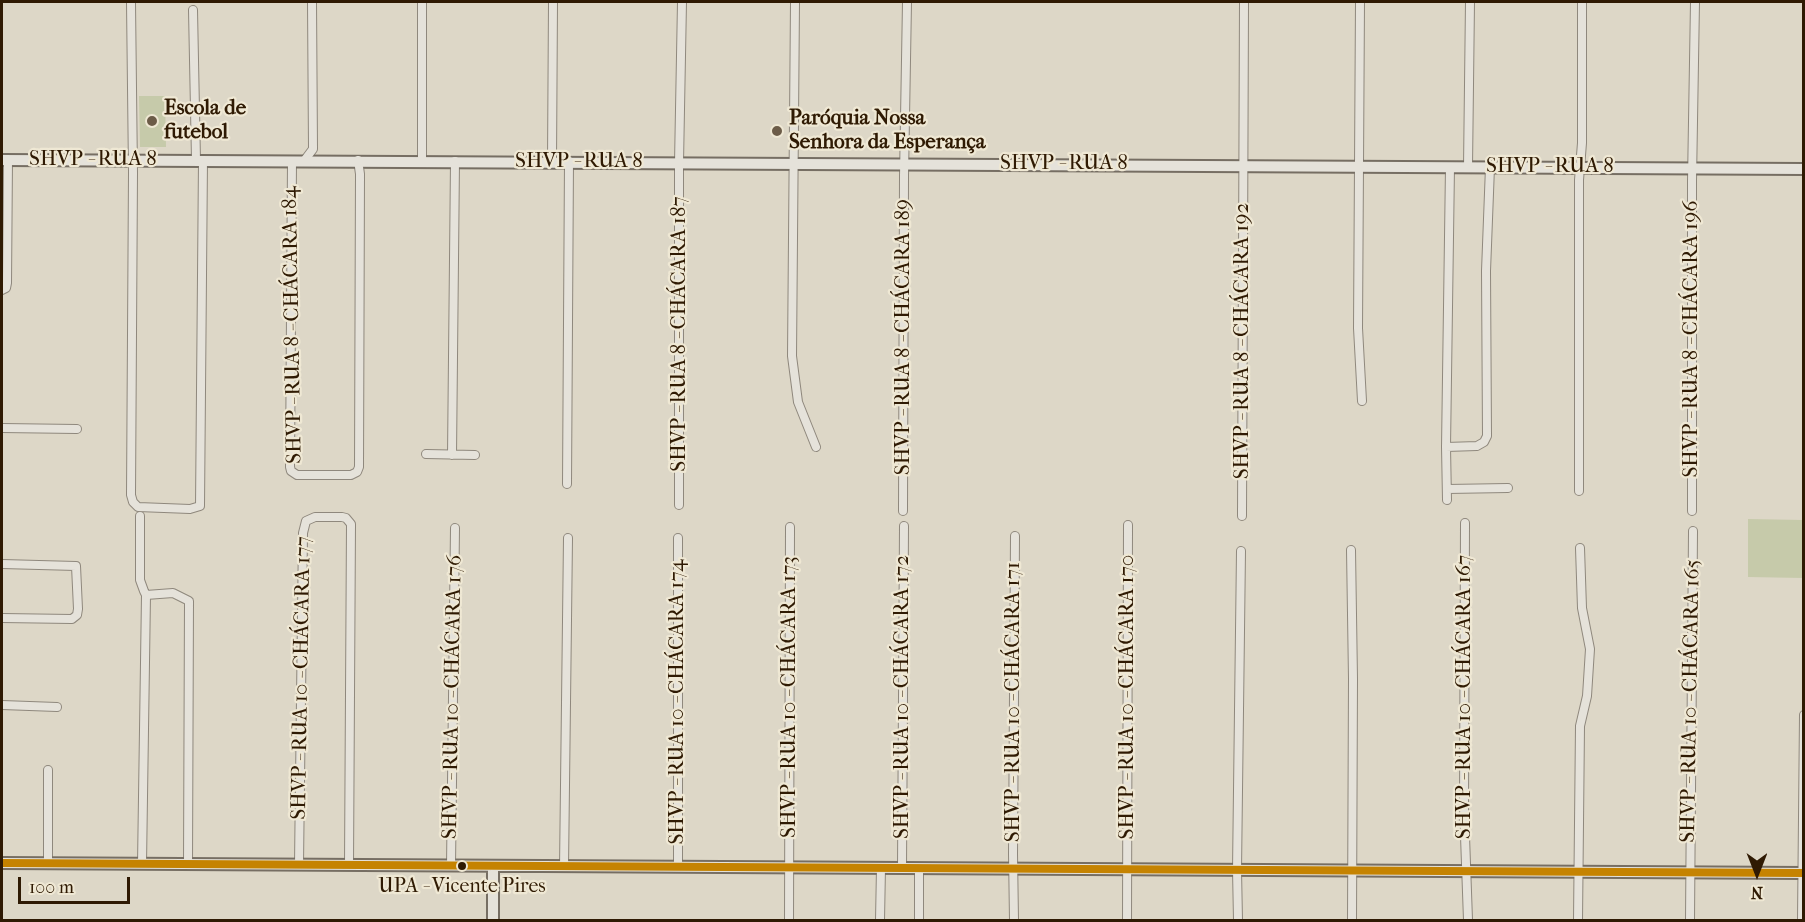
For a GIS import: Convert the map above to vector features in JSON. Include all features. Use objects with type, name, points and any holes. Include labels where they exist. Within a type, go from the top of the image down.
[{"type":"street","points":[[304,161],[313,148],[312,2]]},
{"type":"street","points":[[422,2],[422,161]]},
{"type":"street","points":[[552,161],[553,2]]},
{"type":"street","name":"SHVP - RUA 8 - CHÁCARA 187","points":[[679,505],[679,163],[682,2]]},
{"type":"street","points":[[795,2],[792,326],[794,386],[816,447]]},
{"type":"street","name":"SHVP - RUA 8 - CHÁCARA 189","points":[[903,511],[907,2]]},
{"type":"street","name":"SHVP - RUA 8 - CHÁCARA 192","points":[[1242,516],[1244,2]]},
{"type":"street","points":[[1360,2],[1358,328],[1362,401]]},
{"type":"street","points":[[1468,167],[1470,2]]},
{"type":"street","points":[[1579,491],[1579,180],[1582,2]]},
{"type":"street","name":"SHVP - RUA 8 - CHÁCARA 196","points":[[1692,511],[1692,168],[1695,2]]},
{"type":"street","points":[[131,3],[131,495],[138,507],[190,508],[200,506],[199,160],[193,10]]},
{"type":"street","points":[[2,290],[6,288],[7,283],[5,160]]},
{"type":"street","name":"SHVP - RUA 8","points":[[5,160],[568,161],[1803,169]]},
{"type":"street","name":"SHVP - RUA 8 - CHÁCARA 184","points":[[292,161],[290,467],[291,471],[297,475],[351,475],[357,472],[359,466],[358,160]]},
{"type":"street","points":[[452,454],[455,161]]},
{"type":"street","points":[[567,484],[568,161]]},
{"type":"street","points":[[1447,500],[1450,167]]},
{"type":"street","points":[[1446,447],[1477,446],[1484,442],[1486,436],[1486,271],[1490,167]]},
{"type":"street","points":[[2,428],[77,429]]},
{"type":"street","points":[[426,454],[475,455]]},
{"type":"street","points":[[1447,489],[1508,488]]},
{"type":"street","points":[[140,516],[140,580],[146,595],[142,864]]},
{"type":"street","name":"SHVP - RUA 10 - CHÁCARA 177","points":[[299,864],[303,533],[309,518],[342,517],[351,524],[349,864]]},
{"type":"street","name":"SHVP - RUA 10 - CHÁCARA 167","points":[[1465,523],[1464,808],[1468,921]]},
{"type":"street","name":"SHVP - RUA 10 - CHÁCARA 170","points":[[1127,921],[1128,525]]},
{"type":"street","name":"SHVP - RUA 10 - CHÁCARA 172","points":[[902,868],[904,526]]},
{"type":"street","name":"SHVP - RUA 10 - CHÁCARA 173","points":[[789,921],[790,527]]},
{"type":"street","name":"SHVP - RUA 10 - CHÁCARA 176","points":[[451,866],[455,528]]},
{"type":"street","name":"SHVP - RUA 10 - CHÁCARA 165","points":[[1690,921],[1693,531]]},
{"type":"street","name":"SHVP - RUA 10 - CHÁCARA 171","points":[[1014,921],[1015,536]]},
{"type":"street","points":[[564,867],[568,538]]},
{"type":"street","name":"SHVP - RUA 10 - CHÁCARA 174","points":[[678,538],[678,867]]},
{"type":"street","points":[[1578,921],[1580,726],[1587,696],[1590,649],[1582,608],[1580,548]]},
{"type":"street","points":[[1351,550],[1353,921]]},
{"type":"street","points":[[1238,921],[1241,551]]},
{"type":"street","points":[[2,564],[76,566],[78,609],[75,618],[2,618]]},
{"type":"street","points":[[146,595],[173,593],[189,601],[188,864]]},
{"type":"street","points":[[2,705],[57,707]]},
{"type":"street","points":[[1802,921],[1803,715]]},
{"type":"street","points":[[48,770],[48,863]]},
{"type":"street","points":[[2,863],[1803,873]]},
{"type":"street","points":[[493,921],[494,866]]},
{"type":"street","points":[[880,921],[881,868]]},
{"type":"street","points":[[919,868],[919,921]]},
{"type":"green space","name":"Escola de futebol","points":[[139,96],[165,96],[166,147],[140,147]]},
{"type":"green space","points":[[1748,519],[1803,520],[1803,578],[1748,577]]},
{"type":"transit line","points":[[2,863],[1804,873]]},
{"type":"place","name":"Escola de futebol","points":[[152,121]]},
{"type":"place","name":"Paróquia Nossa Senhora da Esperança","points":[[777,131]]},
{"type":"place","name":"UPA - Vicente Pires","points":[[462,866]]}]
